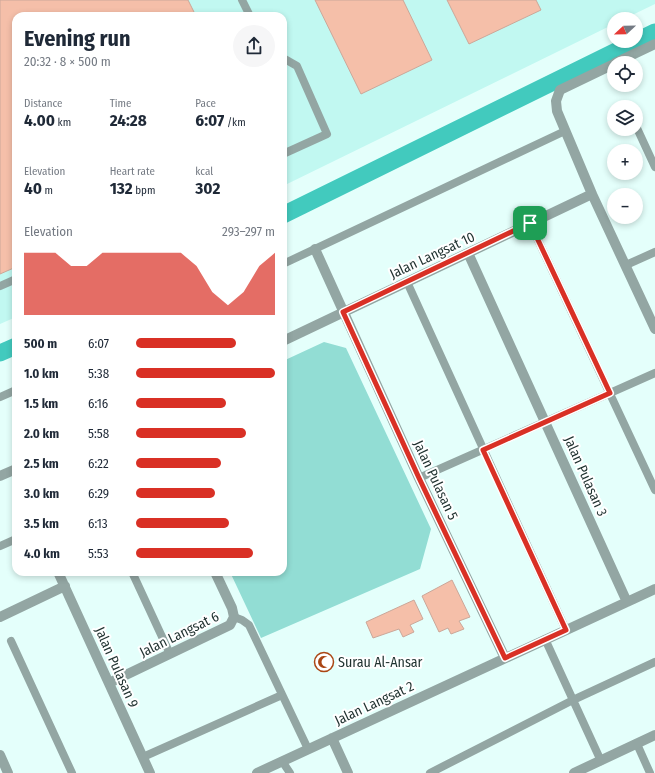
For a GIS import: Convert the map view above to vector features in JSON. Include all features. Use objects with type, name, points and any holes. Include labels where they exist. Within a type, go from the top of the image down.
[{"type":"street","points":[[630,56],[655,44]]},
{"type":"street","points":[[607,67],[560,90],[556,101],[557,110],[592,194],[655,329]]},
{"type":"street","name":"Jalan Langsat 10","points":[[287,339],[592,194]]},
{"type":"street","name":"Jalan Pulasan 5","points":[[315,249],[419,478],[505,658]]},
{"type":"street","name":"Jalan Pulasan 3","points":[[468,253],[627,602]]},
{"type":"street","points":[[0,476],[12,474]]},
{"type":"street","name":"Jalan Pulasan 9","points":[[60,576],[150,773]]},
{"type":"street","name":"Jalan Langsat 6","points":[[109,683],[230,625],[234,617],[232,608],[217,576]]},
{"type":"street","points":[[0,617],[65,586]]},
{"type":"street","name":"Jalan Langsat 2","points":[[257,773],[655,589]]},
{"type":"street","points":[[578,772],[655,735]]},
{"type":"street","points":[[332,738],[348,773]]},
{"type":"street","points":[[0,756],[8,773]]},
{"type":"lane","points":[[242,0],[248,12]]},
{"type":"lane","points":[[287,60],[297,66],[327,134],[287,152]]},
{"type":"lane","points":[[287,262],[565,131]]},
{"type":"lane","points":[[641,136],[655,167]]},
{"type":"lane","points":[[530,223],[655,490]]},
{"type":"lane","points":[[626,265],[655,252]]},
{"type":"lane","points":[[0,286],[12,281]]},
{"type":"lane","points":[[407,282],[566,630]]},
{"type":"lane","points":[[419,478],[655,373]]},
{"type":"lane","points":[[0,397],[12,392]]},
{"type":"lane","points":[[0,546],[12,541]]},
{"type":"lane","points":[[134,576],[170,654]]},
{"type":"lane","points":[[234,617],[242,620],[248,625],[308,749]]},
{"type":"lane","points":[[545,640],[601,761]]},
{"type":"lane","points":[[11,641],[72,773]]},
{"type":"lane","points":[[430,773],[573,700],[655,662]]},
{"type":"lane","points":[[143,757],[282,695]]},
{"type":"lane","points":[[636,744],[650,773]]},
{"type":"lane","points":[[282,761],[290,773]]},
{"type":"shaded area","points":[[0,0],[655,0],[655,4],[638,12],[607,12],[607,27],[287,184],[287,12],[12,12],[12,319],[0,324]]},
{"type":"shaded area","points":[[324,342],[346,348],[431,529],[420,569],[261,638],[232,576],[287,576],[287,359]]},
{"type":"building","points":[[0,0],[188,0],[194,12],[12,12],[12,269],[0,274]]},
{"type":"building","points":[[315,0],[403,0],[432,60],[361,94]]},
{"type":"building","points":[[447,0],[536,0],[541,10],[469,44]]},
{"type":"building","points":[[452,580],[470,617],[459,621],[464,629],[451,634],[448,628],[439,632],[422,596]]},
{"type":"building","points":[[414,600],[423,619],[410,625],[414,632],[403,637],[399,629],[373,638],[366,622]]},
{"type":"waterway","points":[[287,213],[655,32]]},
{"type":"waterway","points":[[0,353],[12,348]]},
{"type":"place","name":"Surau Al-Ansar","points":[[324,662]]},
{"type":"route","points":[[530,223],[610,393],[483,450],[566,630],[505,658],[419,478],[343,312],[530,223]]}]
